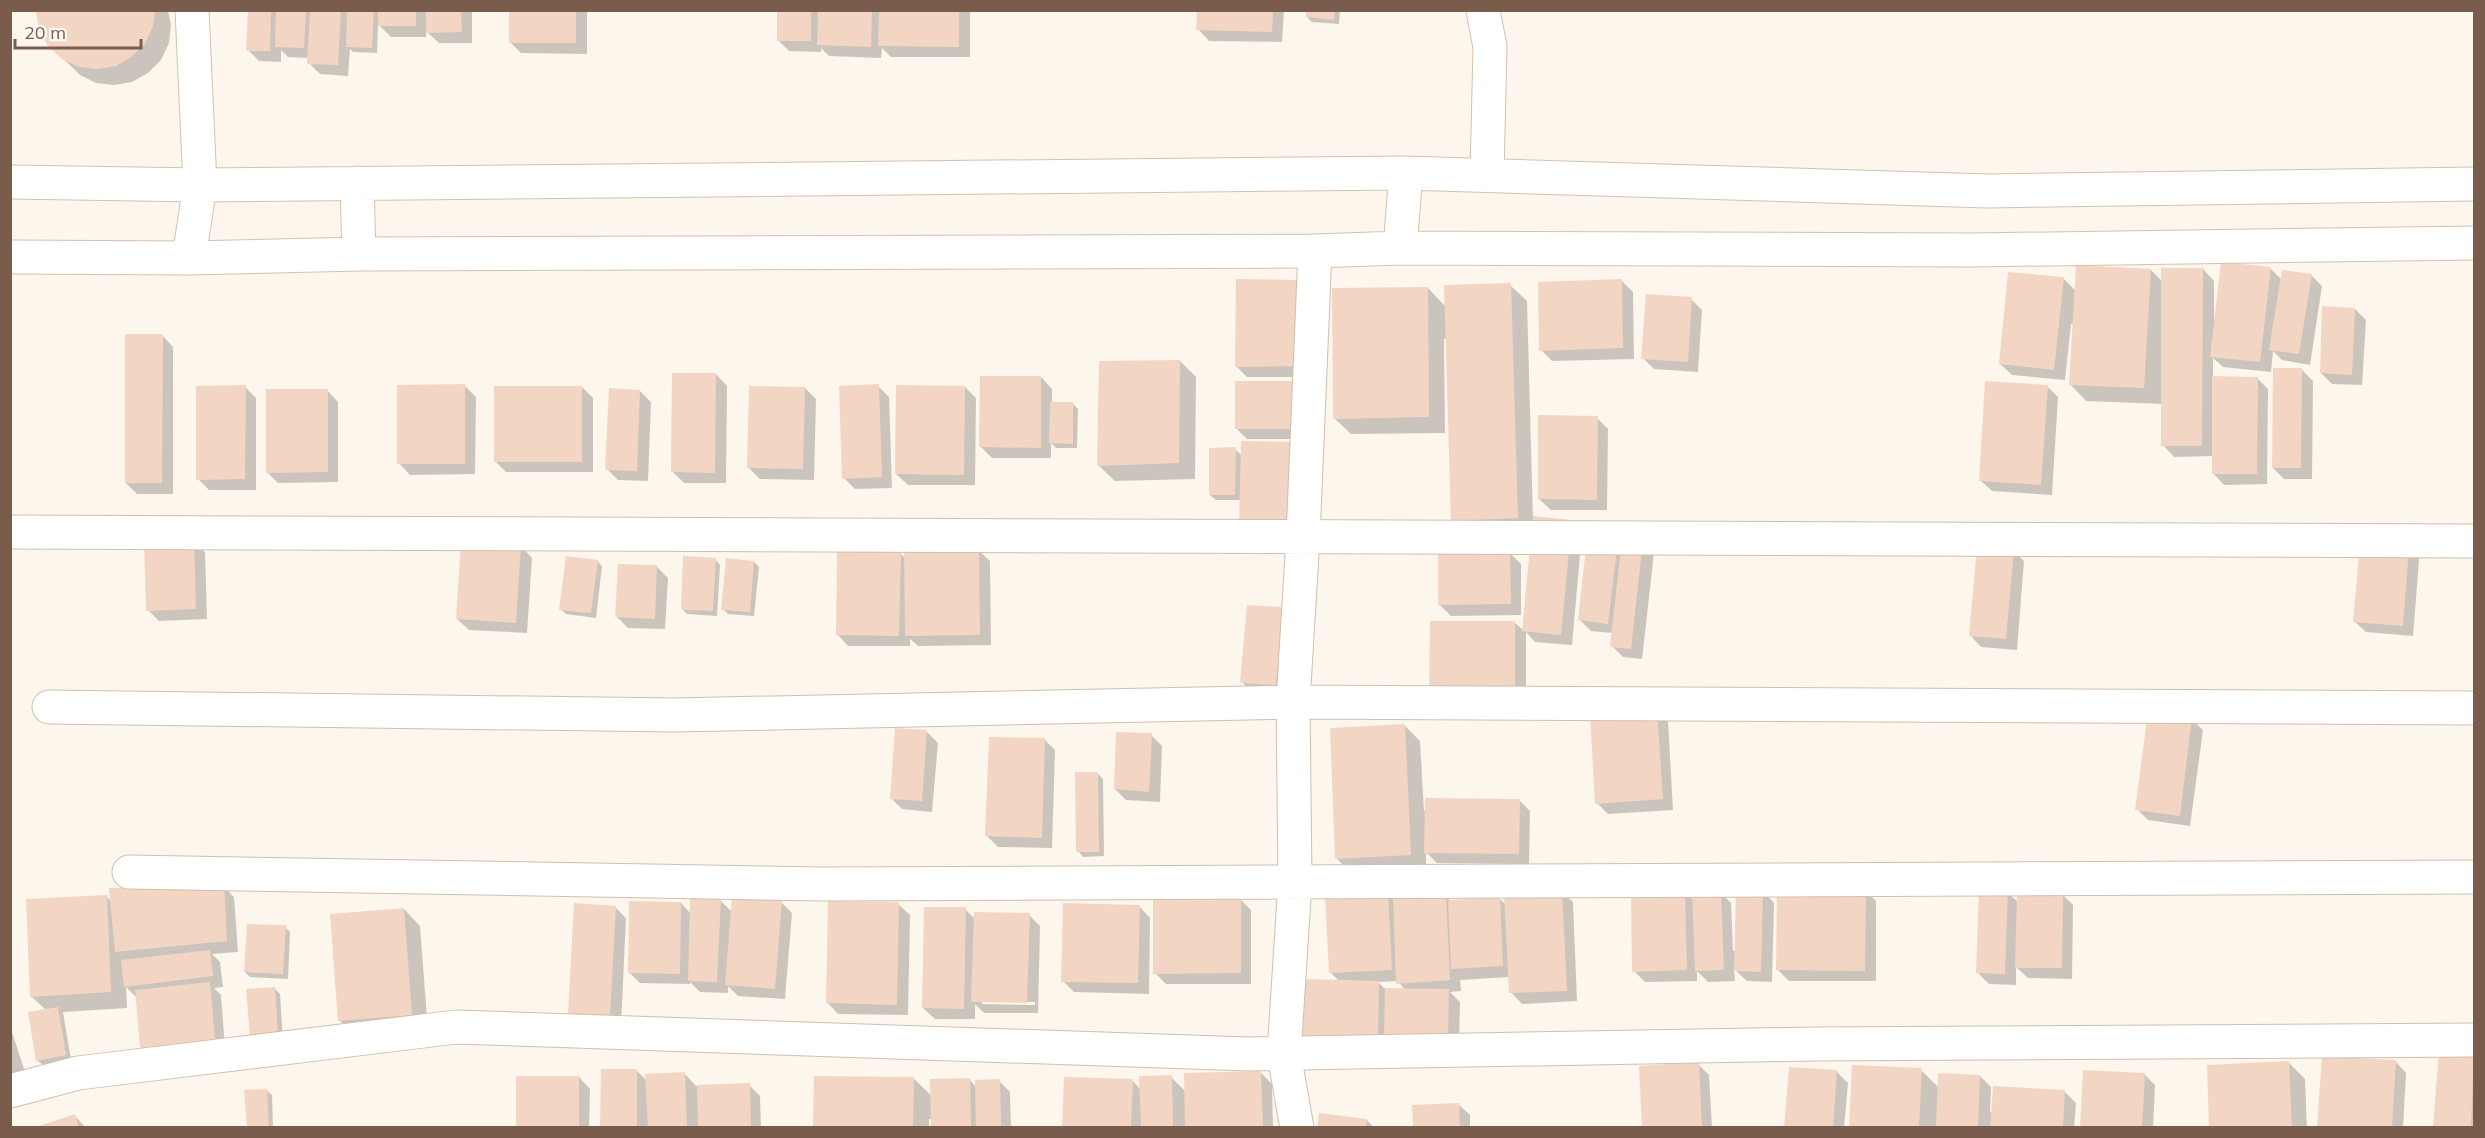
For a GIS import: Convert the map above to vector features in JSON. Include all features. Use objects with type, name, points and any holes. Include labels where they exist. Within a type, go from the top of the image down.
[{"type":"street","points":[[189,258],[200,185],[192,10]]},
{"type":"street","points":[[1483,10],[1490,47],[1487,176]]},
{"type":"street","points":[[10,182],[200,185],[1406,173],[1988,191],[2475,184]]},
{"type":"street","points":[[1400,248],[1406,173]]},
{"type":"street","points":[[357,183],[359,254]]},
{"type":"street","points":[[10,258],[189,258],[359,254],[1315,251],[1400,248],[1971,250],[2475,243]]},
{"type":"street","points":[[1297,1128],[1284,1054],[1295,882],[1293,702],[1303,538],[1315,251]]},
{"type":"street","points":[[10,532],[2475,541]]},
{"type":"street","points":[[49,707],[675,715],[1293,702],[2475,708]]},
{"type":"street","points":[[129,872],[820,884],[2475,877]]},
{"type":"street","points":[[10,1091],[78,1073],[456,1027],[1248,1054],[1826,1044],[2475,1040]]},
{"type":"building","points":[[36,10],[155,10],[153,26],[145,44],[131,57],[116,66],[97,69],[79,67],[62,59],[48,46],[39,30]]},
{"type":"building","points":[[248,10],[271,10],[270,51],[246,51]]},
{"type":"building","points":[[276,10],[306,10],[304,48],[275,47]]},
{"type":"building","points":[[310,10],[341,10],[338,65],[307,64]]},
{"type":"building","points":[[347,10],[374,10],[372,48],[346,47]]},
{"type":"building","points":[[378,10],[416,10],[416,26],[378,26]]},
{"type":"building","points":[[426,10],[461,10],[462,32],[426,33]]},
{"type":"building","points":[[509,10],[576,10],[576,43],[509,43]]},
{"type":"building","points":[[777,10],[811,10],[811,41],[777,41]]},
{"type":"building","points":[[818,10],[872,10],[871,47],[817,45]]},
{"type":"building","points":[[879,10],[959,10],[959,47],[878,46]]},
{"type":"building","points":[[1197,10],[1273,10],[1272,32],[1196,30]]},
{"type":"building","points":[[1306,10],[1335,10],[1334,20],[1306,17]]},
{"type":"building","points":[[2221,262],[2271,267],[2260,362],[2210,357]]},
{"type":"building","points":[[2076,265],[2151,269],[2144,388],[2069,385]]},
{"type":"building","points":[[2161,268],[2203,268],[2202,446],[2161,446]]},
{"type":"building","points":[[2282,270],[2312,274],[2299,354],[2269,350]]},
{"type":"building","points":[[2008,272],[2064,277],[2054,370],[1999,364]]},
{"type":"building","points":[[1236,279],[1301,280],[1300,366],[1235,367]]},
{"type":"building","points":[[1622,279],[1623,348],[1539,351],[1538,282]]},
{"type":"building","points":[[1511,283],[1518,518],[1451,521],[1444,285]]},
{"type":"building","points":[[1428,287],[1429,417],[1333,419],[1332,288]]},
{"type":"building","points":[[1646,294],[1692,297],[1688,362],[1641,359]]},
{"type":"building","points":[[2322,306],[2355,308],[2352,375],[2320,373]]},
{"type":"building","points":[[125,334],[163,334],[162,483],[125,483]]},
{"type":"building","points":[[1180,360],[1179,463],[1097,466],[1099,361]]},
{"type":"building","points":[[2273,368],[2302,368],[2301,468],[2272,468]]},
{"type":"building","points":[[672,373],[716,373],[715,473],[671,472]]},
{"type":"building","points":[[980,376],[1041,376],[1041,448],[979,447]]},
{"type":"building","points":[[2212,376],[2258,377],[2257,474],[2212,474]]},
{"type":"building","points":[[1235,381],[1301,381],[1301,429],[1235,429]]},
{"type":"building","points":[[1985,381],[2048,385],[2041,485],[1979,481]]},
{"type":"building","points":[[465,384],[465,464],[397,464],[397,385]]},
{"type":"building","points":[[879,384],[882,477],[842,479],[839,386]]},
{"type":"building","points":[[246,385],[245,479],[196,480],[196,386]]},
{"type":"building","points":[[896,385],[965,386],[964,475],[895,474]]},
{"type":"building","points":[[494,386],[582,386],[582,462],[494,462]]},
{"type":"building","points":[[749,386],[805,387],[803,469],[747,468]]},
{"type":"building","points":[[609,388],[640,390],[637,471],[605,470]]},
{"type":"building","points":[[266,389],[328,389],[328,472],[266,473]]},
{"type":"building","points":[[1050,402],[1073,402],[1073,444],[1049,443]]},
{"type":"building","points":[[1538,415],[1598,416],[1597,500],[1538,499]]},
{"type":"building","points":[[1241,441],[1301,442],[1298,525],[1239,524]]},
{"type":"building","points":[[1236,447],[1235,495],[1209,495],[1209,448]]},
{"type":"building","points":[[1533,516],[1572,520],[1561,635],[1522,631]]},
{"type":"building","points":[[1589,520],[1620,523],[1608,624],[1578,620]]},
{"type":"building","points":[[1623,529],[1644,531],[1631,649],[1610,647]]},
{"type":"building","points":[[2361,532],[2410,535],[2403,626],[2353,622]]},
{"type":"building","points":[[194,539],[196,609],[146,611],[144,540]]},
{"type":"building","points":[[461,542],[521,545],[516,623],[456,619]]},
{"type":"building","points":[[1977,546],[2014,548],[2006,639],[1969,636]]},
{"type":"building","points":[[979,548],[980,635],[905,636],[904,549]]},
{"type":"building","points":[[837,551],[901,552],[899,636],[836,635]]},
{"type":"building","points":[[1510,552],[1511,604],[1438,605],[1438,553]]},
{"type":"building","points":[[566,556],[598,560],[591,613],[559,610]]},
{"type":"building","points":[[683,556],[716,558],[713,611],[681,610]]},
{"type":"building","points":[[726,558],[754,561],[750,612],[721,610]]},
{"type":"building","points":[[618,564],[657,565],[655,619],[615,617]]},
{"type":"building","points":[[1247,605],[1283,607],[1276,685],[1240,683]]},
{"type":"building","points":[[1430,621],[1515,621],[1515,704],[1429,705]]},
{"type":"building","points":[[1657,709],[1663,799],[1595,804],[1590,713]]},
{"type":"building","points":[[2148,712],[2192,717],[2180,816],[2135,810]]},
{"type":"building","points":[[1405,724],[1411,855],[1335,859],[1330,728]]},
{"type":"building","points":[[895,728],[927,730],[922,801],[890,799]]},
{"type":"building","points":[[1116,732],[1152,733],[1149,792],[1114,789]]},
{"type":"building","points":[[989,737],[1045,738],[1042,838],[985,836]]},
{"type":"building","points":[[1075,772],[1098,772],[1099,852],[1076,852]]},
{"type":"building","points":[[1425,798],[1520,799],[1519,854],[1424,853]]},
{"type":"building","points":[[224,884],[227,941],[115,952],[109,888]]},
{"type":"building","points":[[1777,888],[1866,889],[1865,971],[1776,970]]},
{"type":"building","points":[[1979,889],[2008,890],[2005,974],[1976,973]]},
{"type":"building","points":[[1562,890],[1567,991],[1509,993],[1504,893]]},
{"type":"building","points":[[1736,890],[1763,890],[1761,972],[1734,971]]},
{"type":"building","points":[[1685,891],[1687,970],[1632,972],[1631,892]]},
{"type":"building","points":[[1721,891],[1724,970],[1695,971],[1692,892]]},
{"type":"building","points":[[1388,892],[1392,970],[1329,973],[1325,895]]},
{"type":"building","points":[[2017,892],[2063,892],[2062,968],[2015,968]]},
{"type":"building","points":[[1446,894],[1450,980],[1396,984],[1393,897]]},
{"type":"building","points":[[107,895],[111,992],[30,997],[26,899]]},
{"type":"building","points":[[690,897],[721,898],[717,982],[688,981]]},
{"type":"building","points":[[732,897],[782,900],[775,989],[725,985]]},
{"type":"building","points":[[1153,897],[1241,897],[1241,973],[1153,974]]},
{"type":"building","points":[[1500,897],[1503,966],[1451,969],[1448,900]]},
{"type":"building","points":[[629,901],[681,902],[680,974],[628,973]]},
{"type":"building","points":[[828,901],[899,902],[897,1005],[826,1003]]},
{"type":"building","points":[[574,903],[616,906],[610,1016],[568,1014]]},
{"type":"building","points":[[1063,903],[1140,905],[1138,983],[1061,982]]},
{"type":"building","points":[[924,907],[966,907],[964,1009],[922,1008]]},
{"type":"building","points":[[404,908],[412,1015],[338,1021],[330,914]]},
{"type":"building","points":[[974,912],[1030,913],[1027,1003],[971,1002]]},
{"type":"building","points":[[247,924],[286,925],[283,974],[244,972]]},
{"type":"building","points":[[210,950],[213,976],[124,987],[121,960]]},
{"type":"building","points":[[1305,979],[1379,981],[1378,1042],[1298,1043]]},
{"type":"building","points":[[210,982],[216,1051],[141,1058],[135,990]]},
{"type":"building","points":[[275,987],[278,1035],[250,1038],[246,989]]},
{"type":"building","points":[[1385,988],[1449,989],[1448,1036],[1384,1035]]},
{"type":"building","points":[[58,1007],[66,1055],[36,1061],[28,1012]]},
{"type":"building","points":[[2439,1051],[2474,1054],[2471,1128],[2433,1128]]},
{"type":"building","points":[[2322,1056],[2396,1060],[2392,1128],[2317,1128]]},
{"type":"building","points":[[2289,1061],[2292,1128],[2209,1128],[2207,1065]]},
{"type":"building","points":[[1699,1062],[1702,1128],[1642,1128],[1639,1066]]},
{"type":"building","points":[[1852,1065],[1922,1068],[1919,1128],[1849,1128]]},
{"type":"building","points":[[1789,1067],[1837,1070],[1833,1128],[1784,1128]]},
{"type":"building","points":[[601,1069],[637,1069],[637,1128],[600,1128]]},
{"type":"building","points":[[2083,1070],[2145,1073],[2142,1128],[2080,1128]]},
{"type":"building","points":[[1261,1071],[1263,1128],[1185,1128],[1184,1073]]},
{"type":"building","points":[[685,1072],[687,1128],[648,1128],[645,1074]]},
{"type":"building","points":[[1938,1073],[1980,1075],[1978,1128],[1936,1128]]},
{"type":"building","points":[[1172,1075],[1173,1128],[1141,1128],[1139,1076]]},
{"type":"building","points":[[516,1076],[579,1076],[579,1128],[516,1128]]},
{"type":"building","points":[[814,1076],[914,1077],[913,1128],[813,1128]]},
{"type":"building","points":[[1064,1077],[1133,1079],[1131,1128],[1062,1128]]},
{"type":"building","points":[[970,1078],[971,1128],[931,1128],[930,1079]]},
{"type":"building","points":[[1000,1079],[1001,1128],[976,1128],[975,1080]]},
{"type":"building","points":[[750,1083],[751,1128],[698,1128],[697,1085]]},
{"type":"building","points":[[1993,1086],[2065,1090],[2063,1128],[1990,1128]]},
{"type":"building","points":[[267,1089],[269,1128],[247,1128],[244,1090]]},
{"type":"building","points":[[1459,1103],[1460,1128],[1413,1128],[1412,1105]]},
{"type":"building","points":[[1319,1113],[1367,1119],[1366,1128],[1317,1128]]},
{"type":"building","points":[[75,1114],[79,1128],[36,1128],[36,1127]]}]
